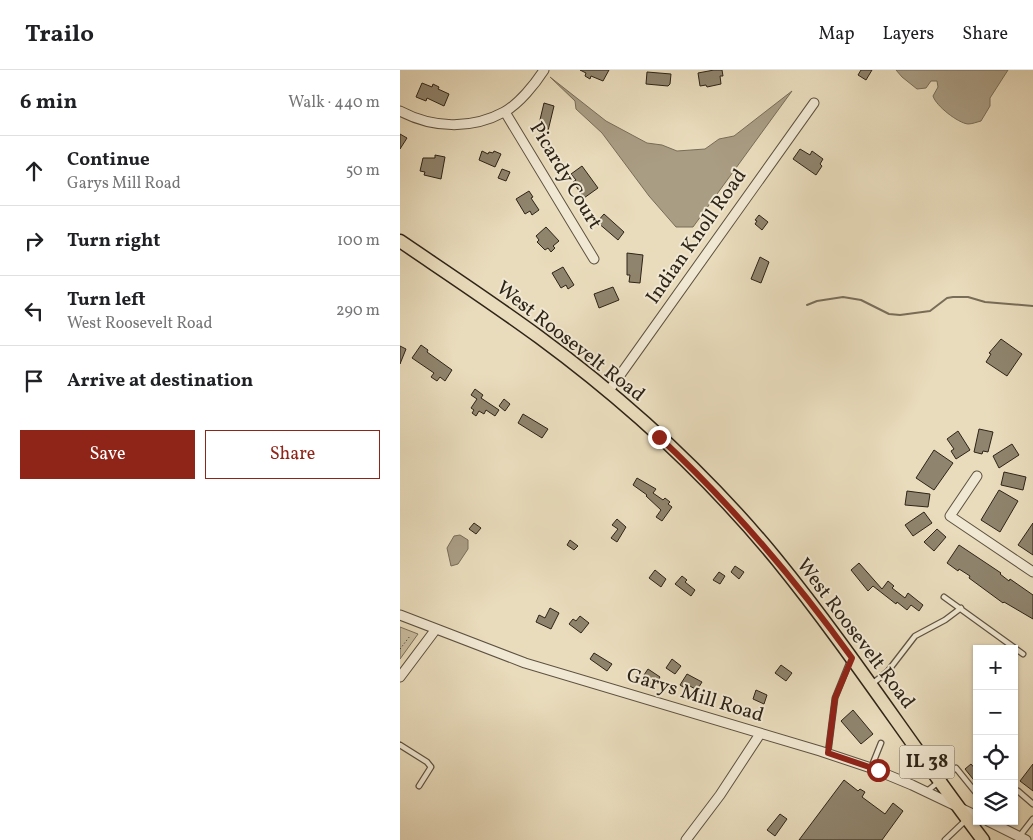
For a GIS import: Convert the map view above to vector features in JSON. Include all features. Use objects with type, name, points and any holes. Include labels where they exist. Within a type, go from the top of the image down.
[{"type":"main road","name":"West Roosevelt Road","points":[[400,241],[541,338],[608,392],[678,455],[738,516],[776,559],[852,658],[957,806],[972,818],[983,840]]},
{"type":"street","points":[[400,110],[426,122],[451,125],[468,124],[506,112],[528,91],[544,70]]},
{"type":"street","name":"Indian Knoll Road","points":[[608,392],[814,103]]},
{"type":"street","name":"Picardy Court","points":[[506,112],[594,259]]},
{"type":"street","points":[[977,476],[950,516],[1033,572]]},
{"type":"street","name":"Garys Mill Road","points":[[400,615],[525,664],[828,753],[871,768],[957,806]]},
{"type":"street","points":[[400,678],[436,629]]},
{"type":"street","points":[[686,840],[720,795],[760,734]]},
{"type":"street","points":[[996,825],[1022,838]]},
{"type":"lane","points":[[944,597],[1023,654]]},
{"type":"lane","points":[[871,684],[888,671],[916,636],[961,608]]},
{"type":"lane","points":[[828,753],[835,698],[852,658]]},
{"type":"lane","points":[[871,768],[881,743]]},
{"type":"lane","points":[[400,744],[428,762],[431,767],[419,786]]},
{"type":"lane","points":[[926,792],[956,768],[973,789]]},
{"type":"lane","points":[[1018,791],[1033,804]]},
{"type":"lane","points":[[945,840],[972,818]]},
{"type":"lane","points":[[1022,838],[1033,819]]},
{"type":"path","points":[[400,649],[410,636]]},
{"type":"shaded area","points":[[896,70],[1008,70],[990,98],[990,106],[981,121],[968,124],[953,117],[935,100],[933,96],[938,87],[937,81],[931,81],[926,88],[917,89]]},
{"type":"shaded area","points":[[550,77],[606,121],[647,143],[662,145],[677,151],[705,149],[719,139],[734,136],[792,91],[693,227],[676,227],[649,196],[602,133],[576,109],[575,101]]},
{"type":"shaded area","points":[[460,535],[468,540],[468,549],[458,564],[451,566],[447,548],[454,536]]},
{"type":"shaded area","points":[[400,627],[418,634],[400,659]]},
{"type":"building","points":[[580,70],[609,70],[603,81],[591,76],[590,79],[585,76],[586,73]]},
{"type":"building","points":[[722,70],[723,76],[720,76],[721,84],[707,87],[706,85],[700,86],[698,73]]},
{"type":"building","points":[[861,70],[872,70],[866,80],[858,75]]},
{"type":"building","points":[[647,72],[671,74],[670,84],[668,86],[646,84]]},
{"type":"building","points":[[422,83],[432,87],[433,84],[439,87],[438,89],[449,94],[444,106],[427,98],[426,101],[416,97]]},
{"type":"building","points":[[544,103],[554,106],[547,135],[540,134],[541,129],[538,128]]},
{"type":"building","points":[[400,134],[407,138],[400,149]]},
{"type":"building","points":[[800,149],[810,155],[812,151],[823,159],[820,164],[822,166],[816,175],[793,159]]},
{"type":"building","points":[[482,151],[488,154],[494,151],[501,154],[495,167],[479,160]]},
{"type":"building","points":[[435,155],[445,157],[441,179],[424,175],[425,172],[420,171],[423,158],[435,158]]},
{"type":"building","points":[[582,166],[598,188],[584,198],[573,182],[576,180],[571,174]]},
{"type":"building","points":[[502,169],[510,172],[506,181],[498,178]]},
{"type":"building","points":[[529,191],[539,210],[532,215],[530,211],[525,214],[516,199]]},
{"type":"building","points":[[604,214],[624,232],[618,240],[597,222]]},
{"type":"building","points":[[759,215],[768,222],[762,230],[755,224],[757,221],[755,220]]},
{"type":"building","points":[[546,227],[559,241],[553,246],[555,248],[551,252],[548,248],[545,250],[537,242],[539,240],[536,236]]},
{"type":"building","points":[[627,253],[643,255],[640,283],[629,282],[630,275],[627,275]]},
{"type":"building","points":[[760,257],[769,262],[761,283],[751,279]]},
{"type":"building","points":[[563,267],[574,285],[568,289],[566,285],[561,288],[552,273]]},
{"type":"building","points":[[613,287],[619,300],[599,308],[594,294]]},
{"type":"building","points":[[1001,339],[1022,354],[1007,376],[986,362],[991,354],[989,353]]},
{"type":"building","points":[[421,345],[428,350],[427,352],[452,370],[445,381],[440,377],[437,381],[431,377],[434,373],[412,358]]},
{"type":"building","points":[[400,346],[406,349],[400,364]]},
{"type":"building","points":[[475,389],[483,395],[481,398],[499,410],[495,416],[486,410],[484,414],[479,411],[476,416],[472,413],[474,410],[471,408],[477,399],[471,395]]},
{"type":"building","points":[[504,399],[510,404],[505,411],[499,406]]},
{"type":"building","points":[[523,414],[548,429],[542,438],[518,423]]},
{"type":"building","points":[[979,429],[993,432],[988,452],[983,451],[982,454],[974,452]]},
{"type":"building","points":[[958,431],[970,450],[956,459],[951,451],[954,449],[947,439]]},
{"type":"building","points":[[1012,444],[1019,455],[999,468],[993,456]]},
{"type":"building","points":[[934,450],[953,463],[934,490],[916,478]]},
{"type":"building","points":[[1004,472],[1026,477],[1023,490],[1001,485]]},
{"type":"building","points":[[637,478],[656,489],[653,493],[663,500],[665,498],[670,502],[668,504],[672,507],[662,521],[656,517],[661,510],[647,495],[633,485]]},
{"type":"building","points":[[999,490],[1018,501],[1000,532],[981,520]]},
{"type":"building","points":[[907,491],[930,494],[928,507],[905,505]]},
{"type":"building","points":[[924,512],[932,523],[913,536],[905,525]]},
{"type":"building","points":[[617,519],[626,527],[617,542],[611,538],[618,529],[612,525]]},
{"type":"building","points":[[474,523],[481,528],[476,534],[469,529]]},
{"type":"building","points":[[1033,523],[1033,555],[1018,545]]},
{"type":"building","points":[[937,529],[946,537],[934,551],[924,542]]},
{"type":"building","points":[[570,540],[578,546],[574,550],[567,545]]},
{"type":"building","points":[[959,545],[1001,573],[1009,581],[1010,579],[1033,595],[1033,619],[1003,603],[969,578],[970,576],[959,569],[958,571],[947,563]]},
{"type":"building","points":[[859,563],[882,589],[888,581],[894,586],[892,588],[905,598],[908,593],[923,605],[919,611],[911,605],[907,610],[873,586],[868,591],[851,570]]},
{"type":"building","points":[[735,566],[744,572],[739,579],[731,572]]},
{"type":"building","points":[[655,570],[666,579],[661,587],[649,578]]},
{"type":"building","points":[[719,572],[725,576],[720,584],[713,580]]},
{"type":"building","points":[[682,576],[687,580],[685,582],[695,590],[691,596],[675,584]]},
{"type":"building","points":[[550,608],[559,613],[551,629],[536,622],[539,615],[545,618]]},
{"type":"building","points":[[580,616],[589,623],[581,633],[569,624],[573,619],[576,621]]},
{"type":"building","points":[[594,653],[612,664],[607,671],[590,659]]},
{"type":"building","points":[[672,659],[681,666],[675,674],[666,668]]},
{"type":"building","points":[[781,665],[792,673],[786,681],[775,673]]},
{"type":"building","points":[[648,669],[660,677],[654,686],[642,678]]},
{"type":"building","points":[[687,674],[702,682],[697,690],[688,685],[686,689],[680,685]]},
{"type":"building","points":[[756,690],[767,695],[764,704],[753,699]]},
{"type":"building","points":[[853,710],[873,734],[861,744],[841,721]]},
{"type":"building","points":[[971,764],[973,766],[973,779],[965,769]]},
{"type":"building","points":[[1033,764],[1033,791],[1020,781]]},
{"type":"building","points":[[844,780],[858,791],[860,789],[865,792],[862,797],[885,814],[893,803],[903,811],[882,840],[799,840]]},
{"type":"building","points":[[780,814],[787,819],[775,836],[767,830]]},
{"type":"waterway","points":[[807,305],[817,301],[843,297],[861,300],[889,314],[900,315],[930,311],[947,298],[953,297],[968,297],[985,302],[1033,306]]},
{"type":"route","points":[[659,437],[738,516],[776,559],[852,658],[835,698],[828,753],[878,770]]}]
